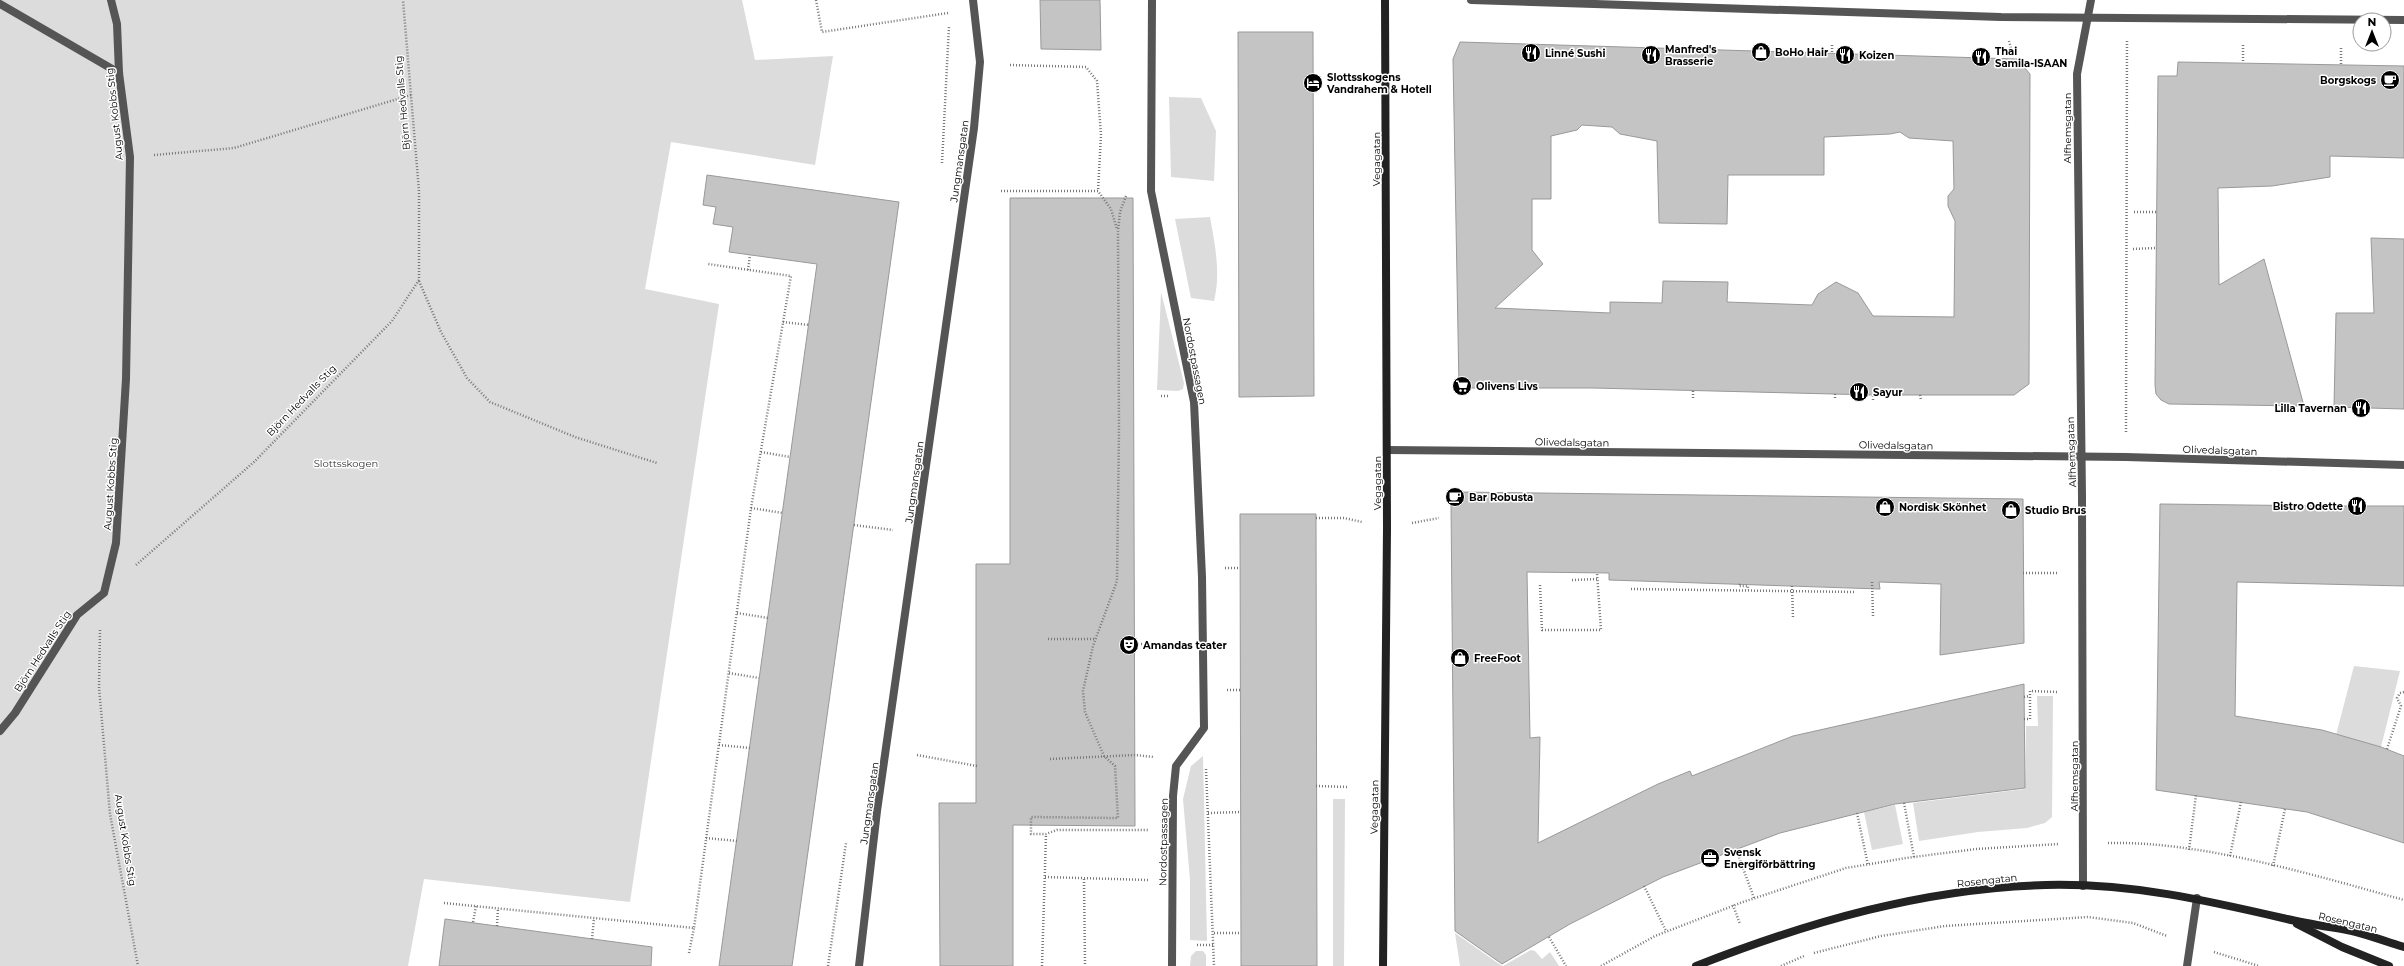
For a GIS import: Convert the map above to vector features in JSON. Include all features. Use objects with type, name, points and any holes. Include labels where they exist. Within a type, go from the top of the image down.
[{"type":"street","name":"August Kobbs Stig","points":[[104,593],[116,543],[123,449],[130,157],[119,73],[117,24],[111,0]]},
{"type":"street","name":"Jungmansgatan","points":[[859,966],[877,811],[974,128],[980,62],[972,0]]},
{"type":"street","name":"Nordostpassagen","points":[[1152,0],[1151,191],[1194,402],[1202,577],[1204,728],[1176,766],[1172,830],[1172,966]]},
{"type":"street","name":"Vegagatan","points":[[1383,966],[1387,450],[1385,0]]},
{"type":"street","points":[[1471,0],[2086,18],[2404,20]]},
{"type":"street","name":"Alfhemsgatan","points":[[2083,886],[2082,498],[2080,457],[2077,74],[2086,18],[2091,0]]},
{"type":"street","points":[[0,4],[119,73]]},
{"type":"street","name":"Olivedalsgatan","points":[[1387,450],[2126,457],[2404,465]]},
{"type":"street","name":"Björn Hedvalls Stig","points":[[0,731],[15,713],[77,615],[104,593]]},
{"type":"street","name":"Rosengatan","points":[[1696,966],[1748,945],[1831,919],[1914,900],[2002,888],[2083,886],[2137,889],[2197,898],[2288,919],[2353,931],[2404,947]]},
{"type":"street","points":[[2187,966],[2188,945],[2197,898]]},
{"type":"street","name":"Rosengatan","points":[[2288,919],[2342,947],[2389,966]]},
{"type":"path","name":"Björn Hedvalls Stig","points":[[104,593],[254,462],[392,321],[419,280],[419,191],[403,0]]},
{"type":"path","points":[[816,0],[822,32],[948,13]]},
{"type":"path","points":[[2126,457],[2127,18]]},
{"type":"path","points":[[1832,45],[1832,54]]},
{"type":"path","points":[[2243,45],[2243,62]]},
{"type":"path","points":[[2341,46],[2341,64]]},
{"type":"path","points":[[1010,65],[1086,67],[1097,81],[1101,135],[1098,191],[1110,209],[1118,231]]},
{"type":"path","points":[[130,157],[234,148],[411,95]]},
{"type":"path","points":[[1001,191],[1098,191]]},
{"type":"path","points":[[1129,191],[1123,203],[1118,231],[1119,430],[1117,581],[1096,638],[1083,691],[1085,712],[1104,756],[1115,766],[1118,818],[1031,817],[1031,834],[1046,834],[1057,830],[1172,830]]},
{"type":"path","points":[[2134,212],[2156,212]]},
{"type":"path","points":[[2133,249],[2156,248]]},
{"type":"path","points":[[748,270],[750,255]]},
{"type":"path","points":[[689,953],[694,928],[751,508],[791,276],[708,264]]},
{"type":"path","points":[[419,280],[441,332],[467,378],[490,402],[575,436],[657,463]]},
{"type":"path","points":[[783,322],[809,325]]},
{"type":"path","points":[[1693,390],[1693,398]]},
{"type":"path","points":[[1835,394],[1835,399]]},
{"type":"path","points":[[1872,400],[1873,395]]},
{"type":"path","points":[[1920,395],[1921,400]]},
{"type":"path","points":[[761,452],[790,457]]},
{"type":"path","points":[[751,508],[783,513]]},
{"type":"path","points":[[854,525],[894,530]]},
{"type":"path","points":[[2023,573],[2062,572]]},
{"type":"path","points":[[1540,584],[1542,630],[1601,630],[1597,573]]},
{"type":"path","points":[[1572,580],[1597,579]]},
{"type":"path","points":[[1872,582],[1872,616]]},
{"type":"path","points":[[1740,584],[1739,586],[1748,586],[1748,590]]},
{"type":"path","points":[[1792,586],[1793,618]]},
{"type":"path","points":[[1631,589],[1855,592]]},
{"type":"path","name":"August Kobbs Stig","points":[[104,593],[99,633],[99,687],[110,814],[138,966]]},
{"type":"path","points":[[737,613],[768,618]]},
{"type":"path","points":[[1048,639],[1096,638]]},
{"type":"path","points":[[1135,644],[1203,644]]},
{"type":"path","points":[[728,674],[760,678]]},
{"type":"path","points":[[2024,719],[2030,719],[2030,691],[2061,692]]},
{"type":"path","points":[[2387,749],[2403,706],[2397,698],[2400,693],[2404,692]]},
{"type":"path","points":[[2024,697],[2030,696]]},
{"type":"path","points":[[1204,728],[1214,933],[1214,966]]},
{"type":"path","points":[[719,745],[750,748]]},
{"type":"path","points":[[917,755],[977,766]]},
{"type":"path","points":[[1050,759],[1135,755]]},
{"type":"path","points":[[1316,786],[1349,786]]},
{"type":"path","points":[[2188,850],[2196,795]]},
{"type":"path","points":[[2230,856],[2241,802]]},
{"type":"path","points":[[1904,803],[1914,857]]},
{"type":"path","points":[[2273,866],[2285,809]]},
{"type":"path","points":[[1208,813],[1241,812]]},
{"type":"path","points":[[1857,813],[1868,865]]},
{"type":"path","points":[[1042,966],[1046,834]]},
{"type":"path","points":[[706,838],[737,841]]},
{"type":"path","points":[[1601,966],[1666,931],[1754,898],[1846,868],[1976,849],[2112,843],[2188,850],[2230,856],[2355,886],[2404,900]]},
{"type":"path","points":[[1736,849],[1754,898]]},
{"type":"path","points":[[1044,877],[1172,880]]},
{"type":"path","points":[[1084,879],[1085,966]]},
{"type":"path","points":[[1644,886],[1666,931]]},
{"type":"path","points":[[444,903],[694,928]]},
{"type":"path","points":[[473,922],[476,906]]},
{"type":"path","points":[[496,926],[498,908]]},
{"type":"path","points":[[1781,966],[1806,955],[1881,936],[1930,928],[2088,917],[2133,923],[2188,945],[2259,966]]},
{"type":"path","points":[[592,939],[594,918]]},
{"type":"path","points":[[1214,933],[1241,933]]},
{"type":"path","points":[[1549,937],[1566,966]]},
{"type":"green space","name":"Slottsskogen","points":[[0,0],[742,0],[755,60],[833,56],[815,165],[671,142],[645,289],[719,304],[630,902],[424,879],[408,966],[0,966]]},
{"type":"green space","points":[[1169,97],[1201,98],[1216,131],[1214,181],[1171,177]]},
{"type":"green space","points":[[1210,217],[1217,270],[1214,301],[1191,298],[1175,219]]},
{"type":"green space","points":[[1161,292],[1184,383],[1183,389],[1178,391],[1157,390]]},
{"type":"green space","points":[[2354,666],[2400,671],[2381,747],[2336,735]]},
{"type":"green space","points":[[2037,696],[2053,696],[2052,817],[2045,823],[2027,828],[1978,832],[1919,841],[1913,803],[2025,789],[2026,726],[2038,726]]},
{"type":"green space","points":[[1203,756],[1207,941],[1190,940],[1190,880],[1183,799],[1191,766]]},
{"type":"green space","points":[[1333,799],[1345,799],[1344,966],[1333,966]]},
{"type":"green space","points":[[1895,805],[1903,844],[1872,850],[1864,812]]},
{"type":"green space","points":[[1455,933],[1502,966],[1460,966]]},
{"type":"green space","points":[[1531,950],[1535,951],[1542,959],[1550,952],[1559,966],[1503,966]]},
{"type":"green space","points":[[1196,951],[1203,951],[1206,955],[1206,966],[1190,966],[1191,956]]},
{"type":"building","points":[[1040,0],[1100,0],[1101,50],[1041,49]]},
{"type":"building","points":[[1238,32],[1313,32],[1314,396],[1239,397]]},
{"type":"building","points":[[1460,42],[2017,59],[2030,74],[2029,384],[2014,395],[1873,395],[1593,388],[1459,388],[1453,59]],"holes":[[[1582,125],[1612,127],[1620,134],[1657,141],[1659,223],[1727,224],[1728,175],[1824,175],[1824,137],[1890,134],[1900,132],[1909,138],[1953,141],[1954,189],[1948,196],[1948,206],[1955,221],[1954,317],[1873,316],[1858,293],[1836,282],[1818,294],[1812,305],[1727,302],[1728,282],[1663,281],[1662,303],[1610,302],[1610,313],[1495,308],[1543,264],[1532,250],[1532,199],[1551,199],[1551,136],[1577,130]]]},
{"type":"building","points":[[2178,62],[2404,66],[2404,158],[2330,156],[2330,177],[2272,186],[2218,188],[2219,285],[2264,259],[2304,406],[2169,404],[2161,400],[2156,394],[2158,76],[2177,76]]},
{"type":"building","points":[[707,175],[899,202],[792,966],[719,966],[817,264],[729,252],[733,227],[713,224],[716,207],[703,205]]},
{"type":"building","points":[[1010,198],[1133,198],[1135,826],[1013,825],[1013,966],[940,966],[939,803],[976,803],[976,564],[1010,564]]},
{"type":"building","points":[[2371,238],[2404,239],[2404,409],[2334,407],[2336,313],[2374,313]]},
{"type":"building","points":[[1458,492],[2023,499],[2024,643],[1940,655],[1941,584],[1879,582],[1880,589],[1609,580],[1609,573],[1527,572],[1530,738],[1540,737],[1538,843],[1658,784],[1690,771],[1692,776],[1793,736],[2024,684],[2025,788],[1895,804],[1780,833],[1663,877],[1570,924],[1502,964],[1455,931],[1451,502]]},
{"type":"building","points":[[2160,504],[2330,506],[2331,509],[2332,506],[2404,506],[2404,586],[2237,582],[2235,716],[2322,730],[2381,747],[2404,756],[2404,843],[2307,812],[2156,790]]},
{"type":"building","points":[[1240,514],[1316,514],[1317,966],[1241,966]]},
{"type":"building","points":[[445,919],[652,947],[651,966],[439,966]]},
{"type":"place","name":"BoHo Hair","points":[[1761,52]]},
{"type":"place","name":"Linné Sushi","points":[[1531,53]]},
{"type":"place","name":"Manfred's Brasserie","points":[[1651,55]]},
{"type":"place","name":"Koizen","points":[[1845,55]]},
{"type":"place","name":"Thai Samila-ISAAN","points":[[1981,57]]},
{"type":"place","name":"Borgskogs","points":[[2390,80]]},
{"type":"place","name":"Slottsskogens Vandrahem & Hotell","points":[[1313,83]]},
{"type":"place","name":"Olivens Livs","points":[[1462,386]]},
{"type":"place","name":"Sayur","points":[[1859,392]]},
{"type":"place","name":"Lilla Tavernan","points":[[2361,408]]},
{"type":"place","name":"Bar Robusta","points":[[1455,497]]},
{"type":"place","name":"Bistro Odette","points":[[2357,506]]},
{"type":"place","name":"Nordisk Skönhet","points":[[1885,507]]},
{"type":"place","name":"Studio Brus","points":[[2011,510]]},
{"type":"place","name":"Amandas teater","points":[[1129,645]]},
{"type":"place","name":"FreeFoot","points":[[1460,658]]},
{"type":"place","name":"Svensk Energiförbättring","points":[[1710,858]]}]
